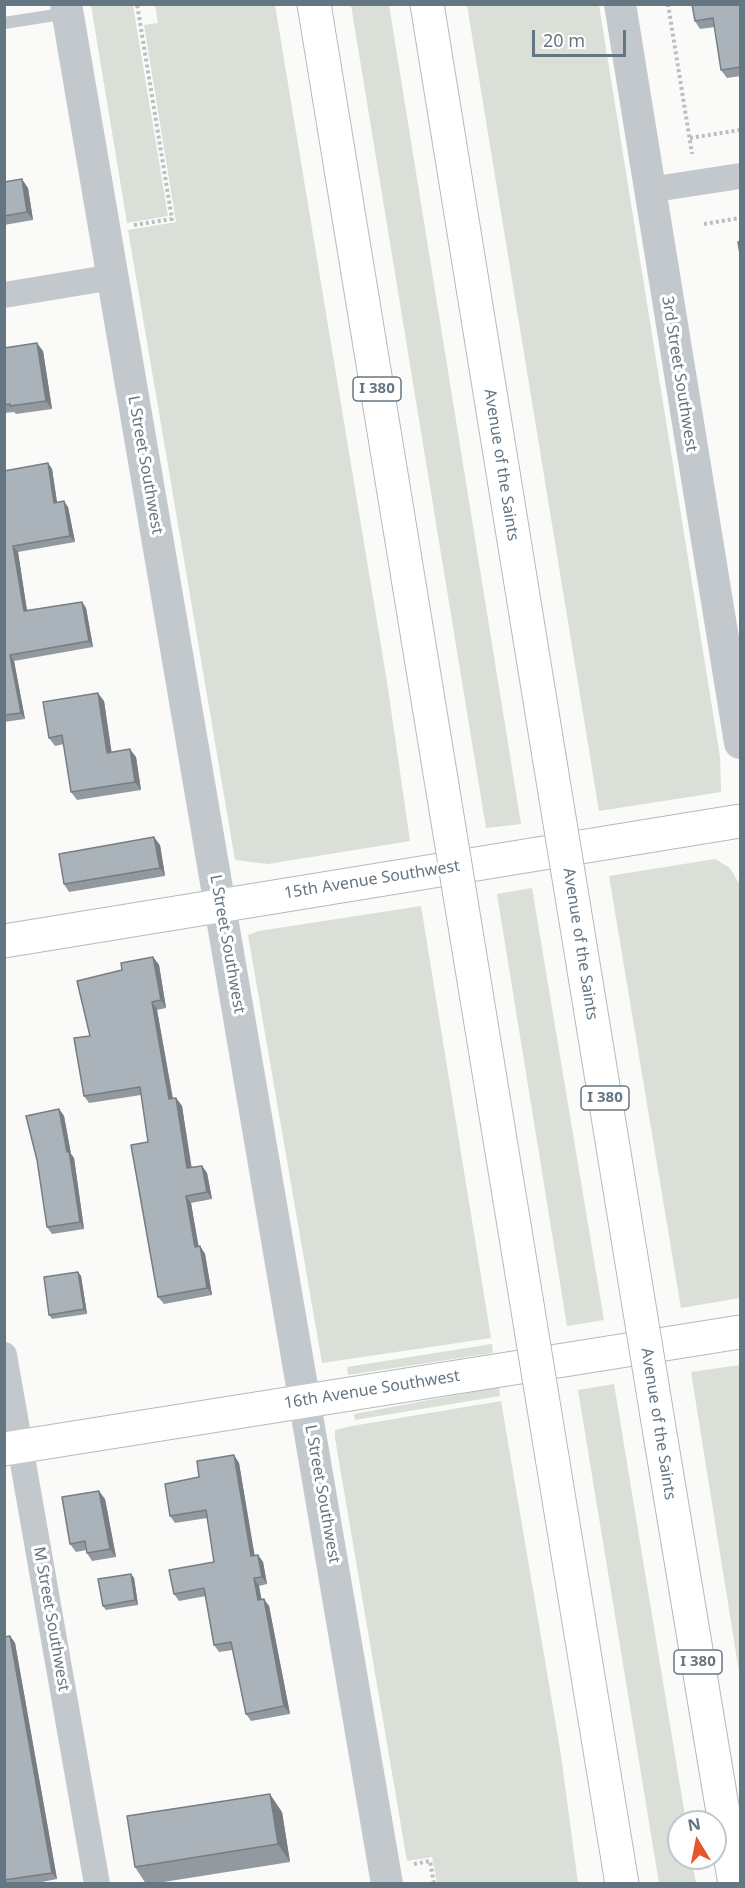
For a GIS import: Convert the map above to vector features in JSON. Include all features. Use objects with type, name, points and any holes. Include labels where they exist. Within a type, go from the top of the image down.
[{"type":"main road","name":"I 380","points":[[314,4],[622,1884]]},
{"type":"main road","name":"Avenue of the Saints","points":[[427,4],[723,1810]]},
{"type":"main road","name":"15th Avenue Southwest","points":[[4,940],[741,821]]},
{"type":"main road","name":"16th Avenue Southwest","points":[[13,1447],[741,1332]]},
{"type":"main road","points":[[727,1829],[740,1884]]},
{"type":"main road","name":"Avenue of the Saints","points":[[727,1832],[735,1884]]},
{"type":"main road","points":[[613,1884],[616,1847]]},
{"type":"street","name":"3rd Street Southwest","points":[[620,4],[741,743]]},
{"type":"street","name":"L Street Southwest","points":[[67,9],[306,1401],[397,1874]]},
{"type":"street","points":[[649,190],[741,176]]},
{"type":"street","points":[[4,295],[113,277]]},
{"type":"street","name":"M Street Southwest","points":[[4,1356],[13,1447],[97,1884]]},
{"type":"lane","points":[[4,23],[67,9]]},
{"type":"path","points":[[128,227],[172,219],[137,4]]},
{"type":"path","points":[[668,4],[693,161]]},
{"type":"path","points":[[690,138],[741,130]]},
{"type":"path","points":[[704,224],[741,218]]},
{"type":"path","points":[[397,1874],[430,1861],[434,1884]]},
{"type":"shaded area","points":[[91,5],[133,5],[168,216],[127,223]]},
{"type":"shaded area","points":[[155,5],[275,5],[387,682],[410,841],[268,864],[235,860],[128,230],[176,222],[144,25],[158,23]]},
{"type":"shaded area","points":[[351,5],[389,5],[521,824],[486,828]]},
{"type":"shaded area","points":[[467,5],[599,5],[720,757],[721,792],[599,811]]},
{"type":"shaded area","points":[[715,859],[730,868],[740,885],[740,1298],[681,1308],[609,876]]},
{"type":"shaded area","points":[[532,888],[604,1320],[567,1326],[497,894]]},
{"type":"shaded area","points":[[421,906],[491,1338],[322,1363],[248,935],[259,931]]},
{"type":"shaded area","points":[[492,1344],[493,1353],[348,1375],[347,1367]]},
{"type":"shaded area","points":[[740,1365],[740,1678],[691,1372]]},
{"type":"shaded area","points":[[614,1384],[684,1810],[667,1810],[667,1870],[693,1870],[696,1883],[659,1883],[578,1390]]},
{"type":"shaded area","points":[[499,1387],[500,1396],[355,1420],[354,1414]]},
{"type":"shaded area","points":[[501,1401],[561,1755],[578,1883],[437,1883],[432,1857],[407,1861],[335,1438],[335,1430],[352,1426]]},
{"type":"building","points":[[692,4],[741,4],[741,67],[721,70],[713,18],[695,21]]},
{"type":"building","points":[[22,179],[27,212],[4,216],[4,182]]},
{"type":"building","points":[[741,241],[741,261],[738,242]]},
{"type":"building","points":[[37,343],[46,401],[4,405],[4,348]]},
{"type":"building","points":[[48,463],[54,503],[64,501],[70,536],[13,546],[24,611],[82,602],[89,641],[10,655],[21,713],[4,715],[4,471]]},
{"type":"building","points":[[98,693],[107,753],[130,749],[135,782],[71,792],[62,735],[49,738],[43,702]]},
{"type":"building","points":[[154,837],[160,868],[64,884],[59,854]]},
{"type":"building","points":[[153,957],[161,1000],[152,1002],[169,1099],[176,1098],[187,1168],[202,1166],[207,1192],[186,1196],[195,1247],[200,1246],[207,1288],[158,1297],[131,1145],[148,1142],[140,1087],[84,1096],[74,1038],[90,1036],[77,981],[122,970],[121,963]]},
{"type":"building","points":[[59,1109],[67,1152],[69,1151],[80,1222],[47,1227],[37,1160],[26,1116]]},
{"type":"building","points":[[78,1272],[84,1309],[49,1315],[44,1277]]},
{"type":"building","points":[[234,1455],[251,1556],[258,1555],[262,1577],[254,1578],[258,1600],[264,1599],[284,1706],[246,1714],[231,1642],[214,1645],[204,1588],[174,1594],[169,1570],[214,1562],[206,1510],[170,1516],[165,1484],[199,1477],[197,1461]]},
{"type":"building","points":[[99,1491],[110,1549],[87,1553],[85,1541],[70,1544],[62,1497]]},
{"type":"building","points":[[131,1574],[135,1600],[103,1606],[98,1579]]},
{"type":"building","points":[[10,1636],[52,1873],[4,1880],[4,1637]]},
{"type":"building","points":[[270,1794],[278,1844],[135,1867],[127,1816]]}]
